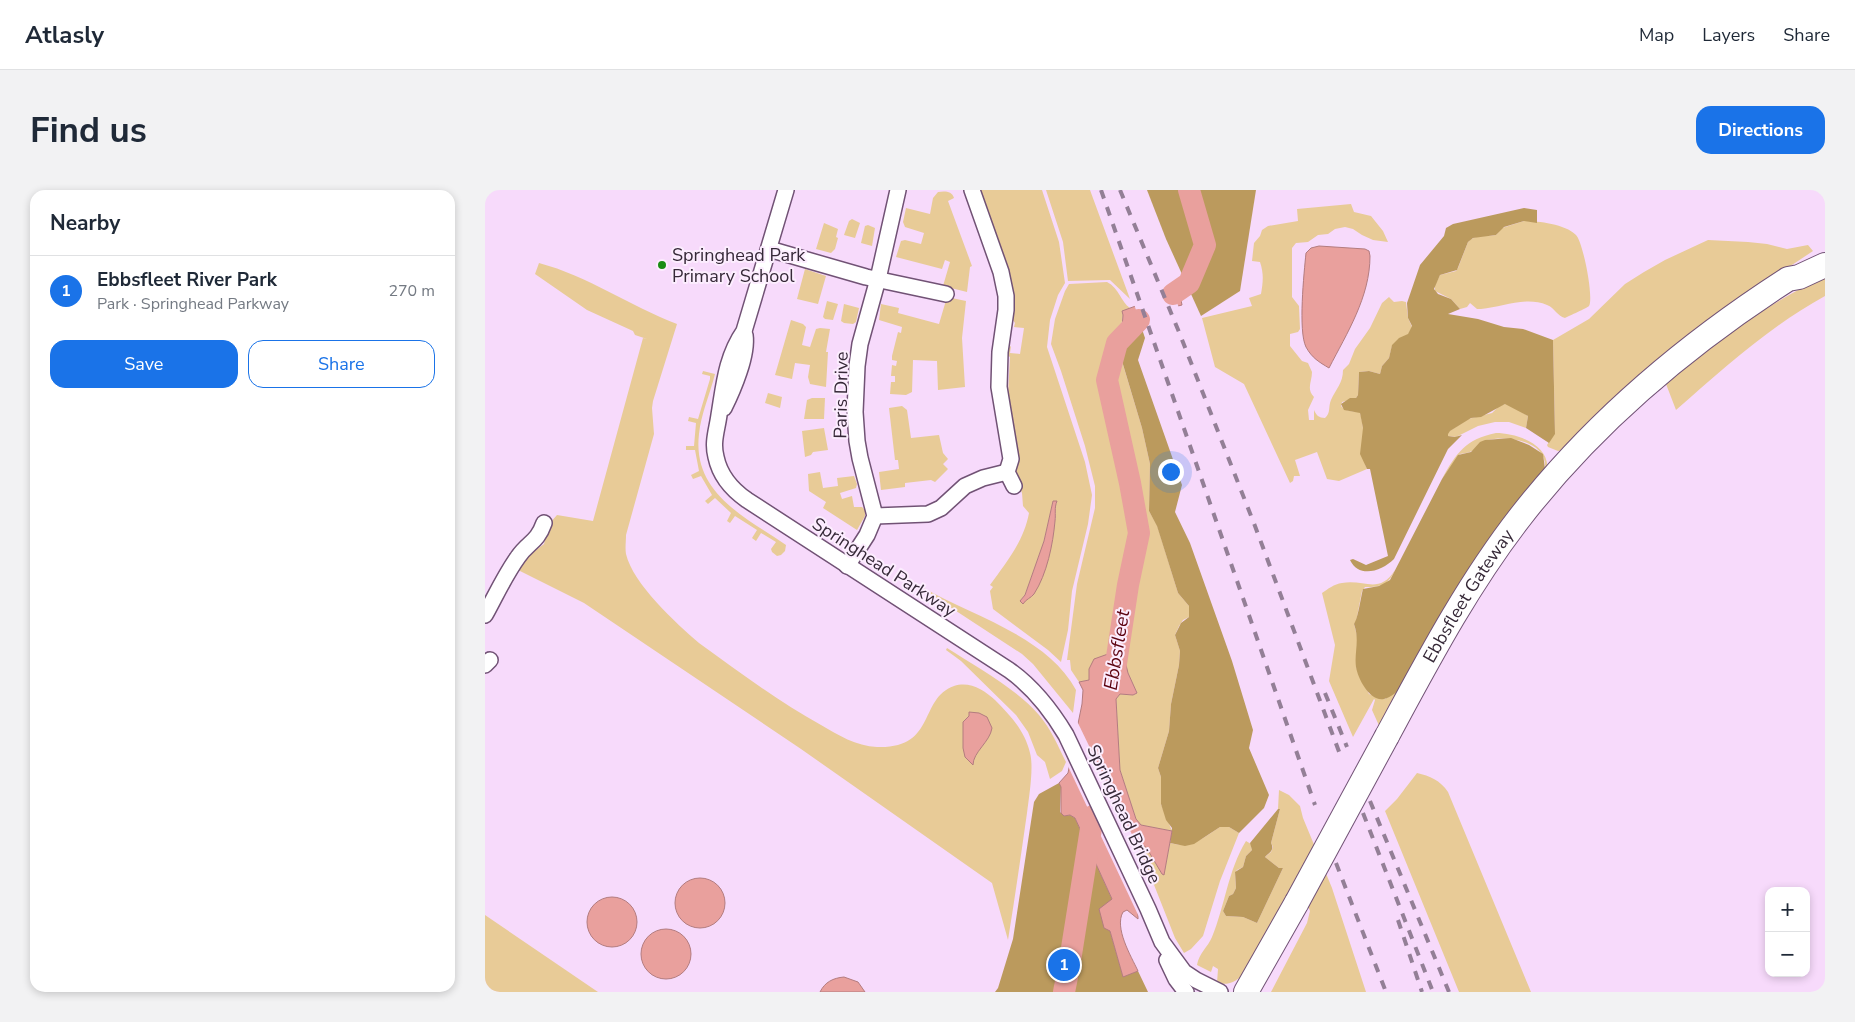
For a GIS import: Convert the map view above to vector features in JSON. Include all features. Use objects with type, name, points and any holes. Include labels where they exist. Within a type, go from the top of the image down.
[{"type":"main road","name":"Ebbsfleet Gateway","points":[[1246,992],[1428,660],[1471,587],[1520,516],[1552,478],[1609,418],[1676,358],[1788,279],[1794,271],[1825,251]]},
{"type":"main road","name":"Ebbsfleet Gateway","points":[[1788,279],[1799,277],[1825,265]]},
{"type":"street","name":"Springhead Parkway","points":[[786,190],[744,331],[746,338],[739,372],[730,396],[719,416],[714,437],[715,453],[719,468],[729,484],[747,500],[1014,673],[1041,698],[1066,735]]},
{"type":"street","name":"Paris Drive","points":[[875,516],[860,458],[855,412],[857,366],[860,344],[898,190]]},
{"type":"street","points":[[972,190],[1001,272],[1006,296],[1007,305],[999,360],[999,387],[1011,459],[1007,472],[1014,486]]},
{"type":"street","points":[[769,249],[865,277],[945,294]]},
{"type":"street","points":[[847,566],[867,535],[875,516],[928,514],[941,508],[965,486],[983,478],[1007,472]]},
{"type":"street","points":[[485,615],[514,562],[539,537],[544,524]]},
{"type":"street","name":"Springhead Bridge","points":[[1066,735],[1149,910],[1162,942]]},
{"type":"street","points":[[1162,942],[1163,950],[1174,976],[1186,992]]},
{"type":"street","points":[[1162,942],[1184,972],[1220,992]]},
{"type":"shaded area","points":[[978,190],[1042,190],[1059,242],[1065,283],[1058,295],[1050,320],[1047,347],[1085,462],[1092,495],[1088,524],[1072,591],[1068,630],[1061,662],[993,609],[990,591],[993,587],[990,585],[1019,542],[1029,513],[1023,506],[1022,493],[1014,474],[1013,446],[1016,440],[1008,395],[1010,357],[1007,355],[1006,350],[1011,346],[1010,353],[1020,354],[1024,328],[1014,327],[1015,323],[1010,316]],"holes":[[[1053,501],[1056,501],[1054,531],[1046,566],[1036,587],[1020,601],[1025,595],[1044,541]]]},
{"type":"shaded area","points":[[1046,190],[1090,190],[1130,299],[1110,280],[1068,281],[1063,242]]},
{"type":"shaded area","points":[[1147,190],[1256,190],[1240,291],[1201,316],[1166,239]]},
{"type":"shaded area","points":[[938,192],[948,192],[954,198],[948,201],[972,266],[970,267],[967,292],[943,286],[950,262],[945,260],[942,269],[896,257],[901,241],[905,240],[921,244],[924,233],[905,227],[903,222],[906,208],[930,214],[933,198]]},
{"type":"shaded area","points":[[1351,204],[1354,212],[1371,216],[1383,231],[1388,242],[1373,240],[1353,229],[1345,227],[1335,229],[1328,234],[1318,235],[1308,242],[1296,243],[1292,248],[1292,297],[1299,306],[1300,329],[1298,332],[1290,334],[1290,346],[1302,361],[1308,363],[1312,372],[1310,391],[1314,397],[1308,410],[1309,420],[1314,420],[1314,410],[1319,417],[1325,418],[1327,416],[1331,400],[1342,379],[1343,370],[1349,364],[1355,349],[1370,328],[1382,303],[1389,297],[1394,302],[1406,302],[1408,318],[1412,327],[1408,335],[1392,346],[1389,358],[1382,366],[1380,374],[1369,371],[1359,372],[1358,395],[1356,398],[1342,402],[1341,406],[1345,409],[1360,412],[1363,427],[1363,454],[1367,469],[1339,481],[1327,479],[1317,452],[1295,460],[1300,476],[1294,476],[1293,481],[1290,483],[1244,384],[1215,367],[1202,318],[1252,306],[1249,298],[1261,294],[1263,278],[1260,262],[1252,261],[1254,243],[1262,230],[1268,226],[1298,221],[1297,209]]},
{"type":"shaded area","points":[[1524,208],[1537,210],[1537,223],[1524,221],[1504,227],[1496,235],[1473,238],[1468,242],[1457,270],[1440,275],[1434,289],[1438,294],[1451,299],[1460,309],[1448,314],[1478,319],[1504,327],[1523,329],[1553,340],[1555,434],[1549,443],[1526,428],[1528,416],[1505,404],[1481,417],[1471,418],[1450,431],[1448,436],[1462,435],[1448,449],[1394,559],[1377,570],[1359,570],[1350,560],[1353,559],[1366,565],[1388,556],[1370,469],[1367,469],[1360,454],[1363,428],[1360,413],[1344,410],[1341,404],[1350,398],[1356,398],[1358,395],[1359,372],[1369,371],[1380,374],[1382,366],[1389,358],[1392,345],[1399,338],[1408,334],[1412,326],[1408,318],[1407,303],[1420,265],[1444,236],[1446,228],[1453,224]]},
{"type":"shaded area","points":[[852,219],[860,223],[855,238],[844,235],[849,221]]},
{"type":"shaded area","points":[[1524,221],[1559,226],[1576,235],[1582,248],[1587,270],[1590,293],[1589,306],[1565,318],[1547,305],[1531,302],[1481,309],[1477,309],[1470,303],[1467,307],[1460,309],[1451,299],[1435,291],[1435,285],[1440,275],[1456,271],[1471,239],[1496,235],[1502,228]]},
{"type":"shaded area","points":[[824,223],[838,229],[835,249],[831,253],[816,249]]},
{"type":"shaded area","points":[[868,225],[875,228],[872,246],[861,243],[865,226]]},
{"type":"shaded area","points":[[1708,240],[1767,244],[1787,249],[1808,245],[1813,251],[1741,299],[1565,450],[1558,451],[1548,447],[1547,445],[1555,433],[1553,340],[1589,319],[1625,284],[1665,260]]},
{"type":"shaded area","points":[[539,263],[575,275],[677,324],[653,401],[654,434],[626,535],[626,554],[637,578],[679,625],[699,643],[774,696],[834,733],[862,745],[877,747],[896,745],[909,740],[918,732],[935,701],[943,692],[960,685],[976,687],[986,693],[1001,706],[1016,724],[1028,745],[1031,759],[1031,774],[1008,940],[992,883],[801,749],[584,603],[518,570],[524,559],[544,544],[549,524],[557,515],[593,521],[643,338],[647,339],[635,335],[633,331],[587,310],[535,274]]},
{"type":"shaded area","points":[[805,269],[826,276],[818,304],[797,299]]},
{"type":"shaded area","points":[[1825,276],[1825,296],[1766,334],[1676,410],[1666,384],[1703,353],[1762,311]]},
{"type":"shaded area","points":[[1107,282],[1130,308],[1122,311],[1121,327],[1124,332],[1129,333],[1121,358],[1142,428],[1150,464],[1149,511],[1157,525],[1178,593],[1189,606],[1189,617],[1183,620],[1175,635],[1180,651],[1179,665],[1171,704],[1169,731],[1158,768],[1161,777],[1161,804],[1172,831],[1141,825],[1136,819],[1120,770],[1116,699],[1120,694],[1133,695],[1137,693],[1128,673],[1120,641],[1089,680],[1079,682],[1071,670],[1070,660],[1067,660],[1077,584],[1095,508],[1095,486],[1085,446],[1051,344],[1055,319],[1069,284]]},
{"type":"shaded area","points":[[947,297],[966,301],[962,338],[965,387],[938,390],[937,361],[913,360],[912,392],[906,395],[890,394],[891,382],[895,382],[895,376],[891,376],[892,365],[896,366],[897,361],[892,360],[892,356],[898,332],[901,333],[902,327],[879,320],[881,304],[899,308],[898,313],[939,324]]},
{"type":"shaded area","points":[[827,301],[838,304],[833,320],[823,317]]},
{"type":"shaded area","points":[[844,304],[859,308],[856,322],[853,324],[841,321]]},
{"type":"shaded area","points":[[791,320],[806,327],[802,345],[810,347],[816,329],[830,329],[826,352],[828,352],[826,387],[810,384],[808,377],[810,365],[795,363],[792,379],[775,375]]},
{"type":"shaded area","points":[[1142,329],[1145,338],[1138,360],[1182,485],[1175,512],[1190,543],[1232,661],[1253,730],[1249,748],[1269,795],[1264,808],[1239,833],[1229,827],[1220,827],[1194,844],[1185,846],[1170,843],[1172,828],[1166,820],[1161,804],[1161,777],[1158,768],[1169,731],[1171,704],[1179,665],[1180,651],[1175,635],[1181,623],[1189,617],[1189,606],[1178,593],[1157,526],[1149,511],[1150,464],[1142,428],[1122,361],[1124,346],[1129,333]]},
{"type":"shaded area","points":[[703,371],[715,374],[699,434],[699,455],[704,472],[713,488],[725,501],[754,524],[786,545],[785,551],[781,555],[777,556],[772,552],[771,549],[776,542],[761,533],[756,541],[752,538],[757,530],[735,516],[730,523],[727,521],[731,513],[715,498],[708,504],[705,501],[712,495],[701,476],[693,479],[691,475],[699,471],[695,450],[686,450],[686,446],[694,446],[696,423],[688,421],[689,417],[698,419],[710,379],[710,376],[702,374]]},
{"type":"shaded area","points":[[768,393],[782,397],[780,408],[765,403]]},
{"type":"shaded area","points":[[825,398],[824,419],[804,419],[807,400]]},
{"type":"shaded area","points":[[1509,404],[1528,416],[1526,428],[1509,422],[1495,422],[1478,426],[1456,437],[1448,436],[1448,432],[1468,419],[1492,413],[1499,406]]},
{"type":"shaded area","points":[[902,406],[907,410],[911,438],[939,435],[943,453],[948,459],[943,464],[948,469],[935,482],[931,480],[905,483],[905,487],[881,490],[879,472],[899,469],[898,460],[895,460],[889,408]]},
{"type":"shaded area","points":[[824,428],[828,450],[813,452],[805,457],[802,431]]},
{"type":"shaded area","points":[[1496,433],[1513,435],[1531,442],[1544,454],[1547,462],[1547,471],[1540,452],[1534,446],[1505,438],[1484,441],[1472,451],[1460,454],[1442,479],[1463,448],[1477,439]]},
{"type":"shaded area","points":[[1511,438],[1529,445],[1543,454],[1545,469],[1404,686],[1387,698],[1379,699],[1374,697],[1365,689],[1356,667],[1357,636],[1354,624],[1363,589],[1379,586],[1390,580],[1442,479],[1458,455],[1471,452],[1480,442],[1485,440]]},
{"type":"shaded area","points":[[820,472],[823,488],[838,486],[837,478],[854,476],[857,484],[856,488],[840,493],[842,499],[852,496],[854,507],[862,507],[865,510],[865,516],[857,530],[823,508],[826,502],[809,491],[808,474]]},
{"type":"shaded area","points":[[1395,570],[1390,579],[1384,584],[1365,587],[1362,591],[1354,624],[1358,640],[1356,667],[1369,694],[1385,699],[1404,686],[1381,730],[1372,710],[1374,699],[1353,737],[1329,681],[1335,645],[1322,593],[1342,583],[1377,584],[1389,578]]},
{"type":"shaded area","points":[[922,587],[1007,629],[1047,655],[1063,671],[1076,690],[1073,713],[1033,664],[1022,654]]},
{"type":"shaded area","points":[[947,648],[1008,687],[1030,705],[1051,732],[1066,762],[1062,771],[1050,779],[1045,762],[1037,755],[1028,732],[1016,715],[961,661],[946,650]]},
{"type":"shaded area","points":[[1417,773],[1434,779],[1442,784],[1448,792],[1531,992],[1459,992],[1385,811]]},
{"type":"shaded area","points":[[1059,783],[1061,786],[1060,812],[1064,816],[1070,815],[1075,818],[1112,899],[1110,931],[1123,976],[1138,971],[1148,992],[995,992],[998,988],[1013,939],[1034,802],[1039,794]]},
{"type":"shaded area","points":[[1279,790],[1289,795],[1300,806],[1303,818],[1332,888],[1366,992],[1271,992],[1307,923],[1310,911],[1298,884],[1240,978],[1229,983],[1217,983],[1218,969],[1213,966],[1211,972],[1197,965],[1212,937],[1235,864],[1246,841],[1251,844],[1252,850],[1246,856],[1243,867],[1235,873],[1236,888],[1233,894],[1229,896],[1223,911],[1226,916],[1243,917],[1257,923],[1283,868],[1279,868],[1265,857],[1271,852],[1273,847],[1271,843],[1280,809],[1278,809]]},
{"type":"shaded area","points":[[1280,809],[1271,843],[1272,850],[1265,857],[1279,868],[1283,868],[1257,923],[1243,917],[1226,916],[1223,911],[1229,896],[1233,894],[1236,888],[1235,872],[1243,867],[1246,856],[1252,850],[1250,843]]},
{"type":"shaded area","points":[[1220,827],[1229,827],[1239,833],[1220,881],[1203,936],[1191,949],[1184,953],[1175,938],[1145,862],[1141,854],[1138,855],[1138,846],[1146,847],[1162,874],[1164,874],[1170,843],[1184,845],[1191,843]]},
{"type":"shaded area","points":[[485,915],[598,992],[485,992]]},
{"type":"water","points":[[1319,246],[1365,249],[1369,251],[1370,256],[1369,271],[1362,300],[1329,368],[1308,351],[1302,328],[1306,253],[1311,248]]},
{"type":"water","points":[[1174,292],[1185,292],[1186,297],[1181,300],[1182,305],[1142,329],[1129,333],[1122,329],[1122,311]]},
{"type":"water","points":[[1053,501],[1057,501],[1049,559],[1039,586],[1034,594],[1023,604],[1020,601],[1025,595],[1044,541]]},
{"type":"water","points":[[1120,641],[1128,673],[1137,693],[1133,695],[1120,694],[1116,699],[1120,770],[1136,819],[1141,825],[1172,831],[1164,875],[1146,847],[1142,845],[1138,847],[1138,919],[1127,910],[1123,912],[1121,926],[1128,950],[1138,971],[1123,977],[1110,931],[1104,928],[1099,909],[1112,899],[1075,818],[1070,815],[1064,816],[1061,813],[1061,787],[1059,783],[1068,773],[1082,704],[1083,690],[1079,682],[1089,680],[1089,669],[1094,659],[1108,654],[1109,643]]},
{"type":"water","points":[[969,712],[979,713],[987,717],[992,728],[973,765],[965,757],[963,748],[963,722],[969,716]]},
{"type":"water","points":[[695,878],[705,878],[718,885],[725,898],[725,908],[718,921],[705,928],[695,928],[686,924],[679,917],[675,908],[675,898],[679,889],[686,882]]},
{"type":"water","points":[[607,897],[617,897],[630,904],[637,917],[637,927],[630,940],[617,947],[607,947],[598,943],[591,936],[587,927],[587,917],[591,908],[598,901]]},
{"type":"water","points":[[666,929],[676,931],[684,936],[689,944],[691,954],[689,964],[684,972],[676,977],[666,979],[656,977],[648,972],[643,964],[641,954],[643,944],[648,936],[656,931]]},
{"type":"water","points":[[844,977],[858,982],[865,992],[820,992],[830,981]]},
{"type":"pier","points":[[1172,290],[1179,308],[1162,321],[1143,331],[1134,304]]},
{"type":"pier","points":[[1076,719],[1141,853],[1140,919],[1067,764]]},
{"type":"waterway","name":"Ebbsfleet","points":[[1173,294],[1189,283],[1205,245],[1189,190]]},
{"type":"waterway","name":"Ebbsfleet","points":[[1115,670],[1128,585],[1139,533],[1107,380],[1117,343],[1139,320]]},
{"type":"waterway","name":"Ebbsfleet","points":[[1064,992],[1093,816]]},
{"type":"railway","points":[[1101,190],[1315,805]]},
{"type":"railway","points":[[1120,190],[1179,332],[1255,526],[1341,757]]},
{"type":"railway","points":[[1325,693],[1347,747]]},
{"type":"railway","points":[[1370,801],[1449,992]]},
{"type":"railway","points":[[1363,813],[1433,992]]},
{"type":"railway","points":[[1336,863],[1386,992]]},
{"type":"railway","points":[[1398,920],[1422,992]]},
{"type":"place","name":"Springhead Park Primary School","points":[[662,265]]},
{"type":"place","name":"Ebbsfleet River Park","points":[[1064,965]]}]
